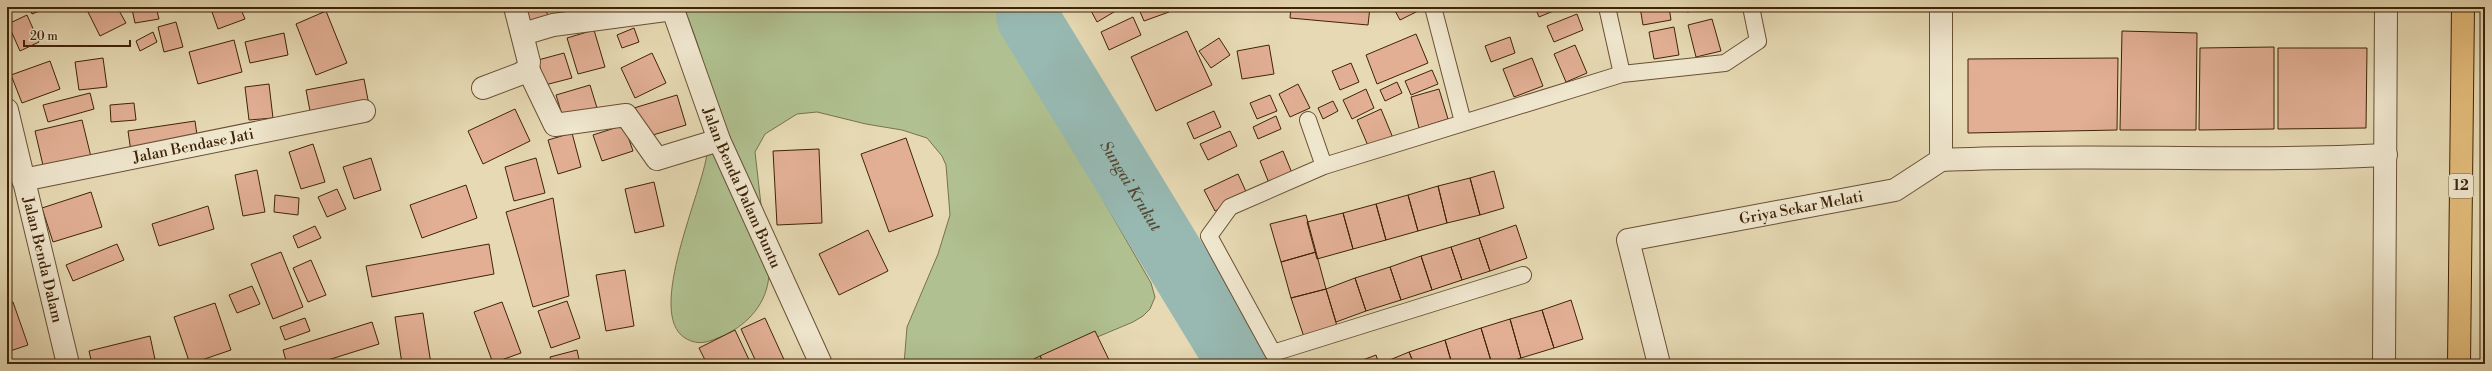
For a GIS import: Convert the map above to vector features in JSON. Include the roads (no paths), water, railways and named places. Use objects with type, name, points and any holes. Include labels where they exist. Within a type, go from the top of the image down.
[{"type":"highway","name":"12","points":[[2460,364],[2463,7]]},
{"type":"street","points":[[515,7],[529,62],[528,69],[555,125],[626,115],[657,159],[719,140]]},
{"type":"street","points":[[1941,7],[1941,160],[2028,156],[2315,159],[2386,155]]},
{"type":"street","points":[[2384,364],[2386,7]]},
{"type":"street","points":[[523,34],[553,25],[673,8]]},
{"type":"street","name":"Jalan Benda Dalam Buntu","points":[[673,8],[719,140],[822,364]]},
{"type":"street","points":[[483,88],[520,74],[528,69]]},
{"type":"street","name":"Jalan Benda Dalam","points":[[7,110],[68,364]]},
{"type":"street","name":"Jalan Bendase Jati","points":[[23,180],[364,111]]},
{"type":"street","name":"Griya Sekar Melati","points":[[1659,364],[1628,240],[1895,190],[1941,160]]},
{"type":"lane","points":[[1433,7],[1464,122]]},
{"type":"lane","points":[[1607,7],[1622,74]]},
{"type":"lane","points":[[1523,275],[1275,358],[1210,236],[1230,208],[1324,166],[1622,74],[1725,63],[1758,41],[1751,7]]},
{"type":"lane","points":[[1308,120],[1324,166]]},
{"type":"waterway","name":"Sungai Krukut","points":[[1027,7],[1028,18],[1233,354],[1236,364]]}]
